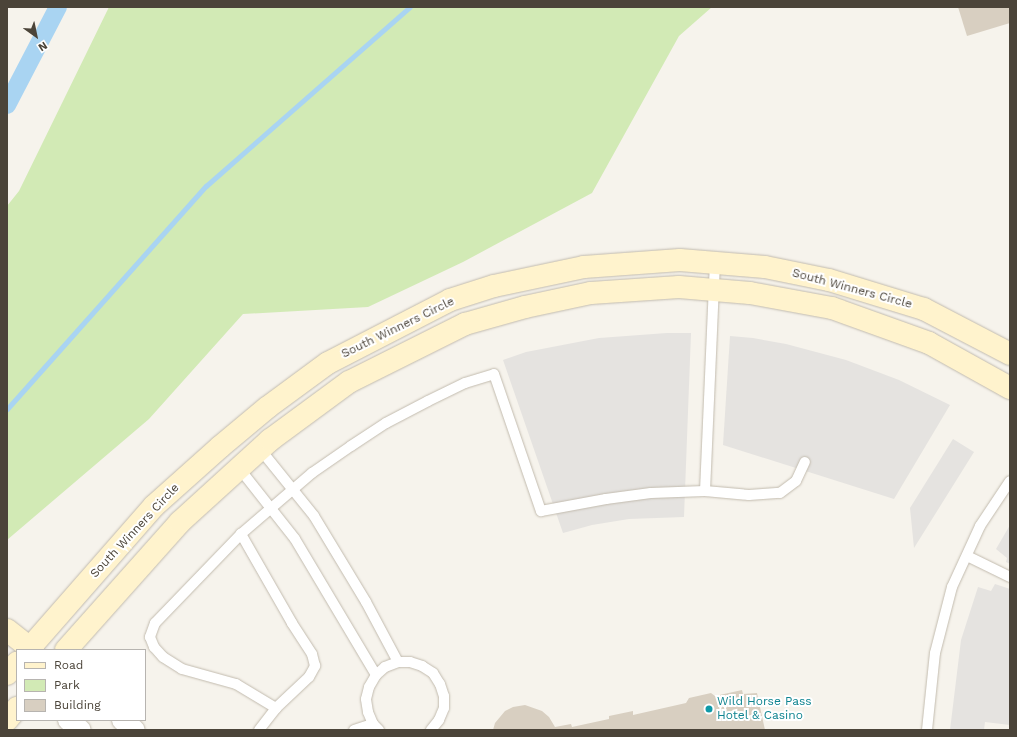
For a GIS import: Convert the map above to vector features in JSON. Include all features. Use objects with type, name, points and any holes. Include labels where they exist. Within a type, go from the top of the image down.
[{"type":"street","name":"South Winners Circle","points":[[30,649],[154,506],[243,428],[328,363],[450,300],[494,286],[584,267],[680,260],[765,267],[829,280],[924,309],[1010,354]]},
{"type":"street","name":"South Winners Circle","points":[[67,649],[180,522],[260,449],[349,382],[465,324],[525,307],[591,294],[680,287],[750,293],[832,308],[929,343],[1010,388]]},
{"type":"street","points":[[243,428],[260,449]]},
{"type":"street","points":[[220,447],[238,468]]},
{"type":"street","points":[[7,630],[24,649]]},
{"type":"street","name":"South Winners Circle","points":[[7,674],[16,665]]},
{"type":"street","points":[[7,674],[16,681]]},
{"type":"street","points":[[7,720],[16,709]]},
{"type":"street","points":[[69,721],[81,730]]},
{"type":"street","points":[[123,721],[134,730]]},
{"type":"lane","points":[[705,491],[715,263]]},
{"type":"lane","points":[[276,708],[236,684],[182,669],[163,657],[154,647],[150,637],[155,623],[241,534],[292,489],[351,446],[386,423],[465,384],[494,374],[542,511],[606,499],[651,493],[705,491],[749,495],[780,493],[796,481],[805,462]]},
{"type":"lane","points":[[260,449],[314,516],[340,558],[398,662]]},
{"type":"lane","points":[[238,468],[295,539],[376,675]]},
{"type":"lane","points":[[927,730],[935,653],[952,587],[980,526],[1010,481]]},
{"type":"lane","points":[[241,534],[312,654],[315,666],[309,677],[276,708],[260,730]]},
{"type":"lane","points":[[967,556],[1010,577]]},
{"type":"lane","points":[[354,730],[376,727],[368,712],[366,699],[369,687],[376,675],[385,667],[398,662],[410,662],[422,666],[433,673],[440,684],[444,696],[444,708],[439,720],[431,730]]},
{"type":"green space","points":[[109,7],[712,7],[679,36],[592,193],[463,262],[368,307],[243,314],[149,419],[7,540],[7,206],[19,191]]},
{"type":"shaded area","points":[[667,333],[691,333],[684,517],[629,519],[592,525],[563,533],[503,360],[526,352],[599,338]]},
{"type":"shaded area","points":[[730,336],[753,338],[786,344],[846,360],[899,380],[950,405],[894,499],[723,445]]},
{"type":"shaded area","points":[[953,439],[974,452],[914,548],[910,508]]},
{"type":"shaded area","points":[[1010,525],[1010,564],[1006,562],[1007,558],[996,549]]},
{"type":"shaded area","points":[[995,584],[1010,589],[1010,725],[985,722],[984,730],[950,730],[961,640],[978,587],[991,591]]},
{"type":"building","points":[[958,7],[1010,7],[1010,23],[967,36]]},
{"type":"building","name":"Wild Horse Pass Hotel & Casino","points":[[742,690],[743,694],[757,693],[765,730],[493,730],[495,723],[505,711],[513,707],[525,705],[542,711],[549,717],[555,727],[571,724],[572,727],[609,719],[609,716],[633,711],[633,715],[686,703],[689,698],[711,693],[715,696]]},
{"type":"waterway","points":[[7,105],[58,7]]},
{"type":"waterway","points":[[7,409],[206,186],[410,7]]},
{"type":"place","name":"Wild Horse Pass Hotel & Casino","points":[[709,709]]}]
